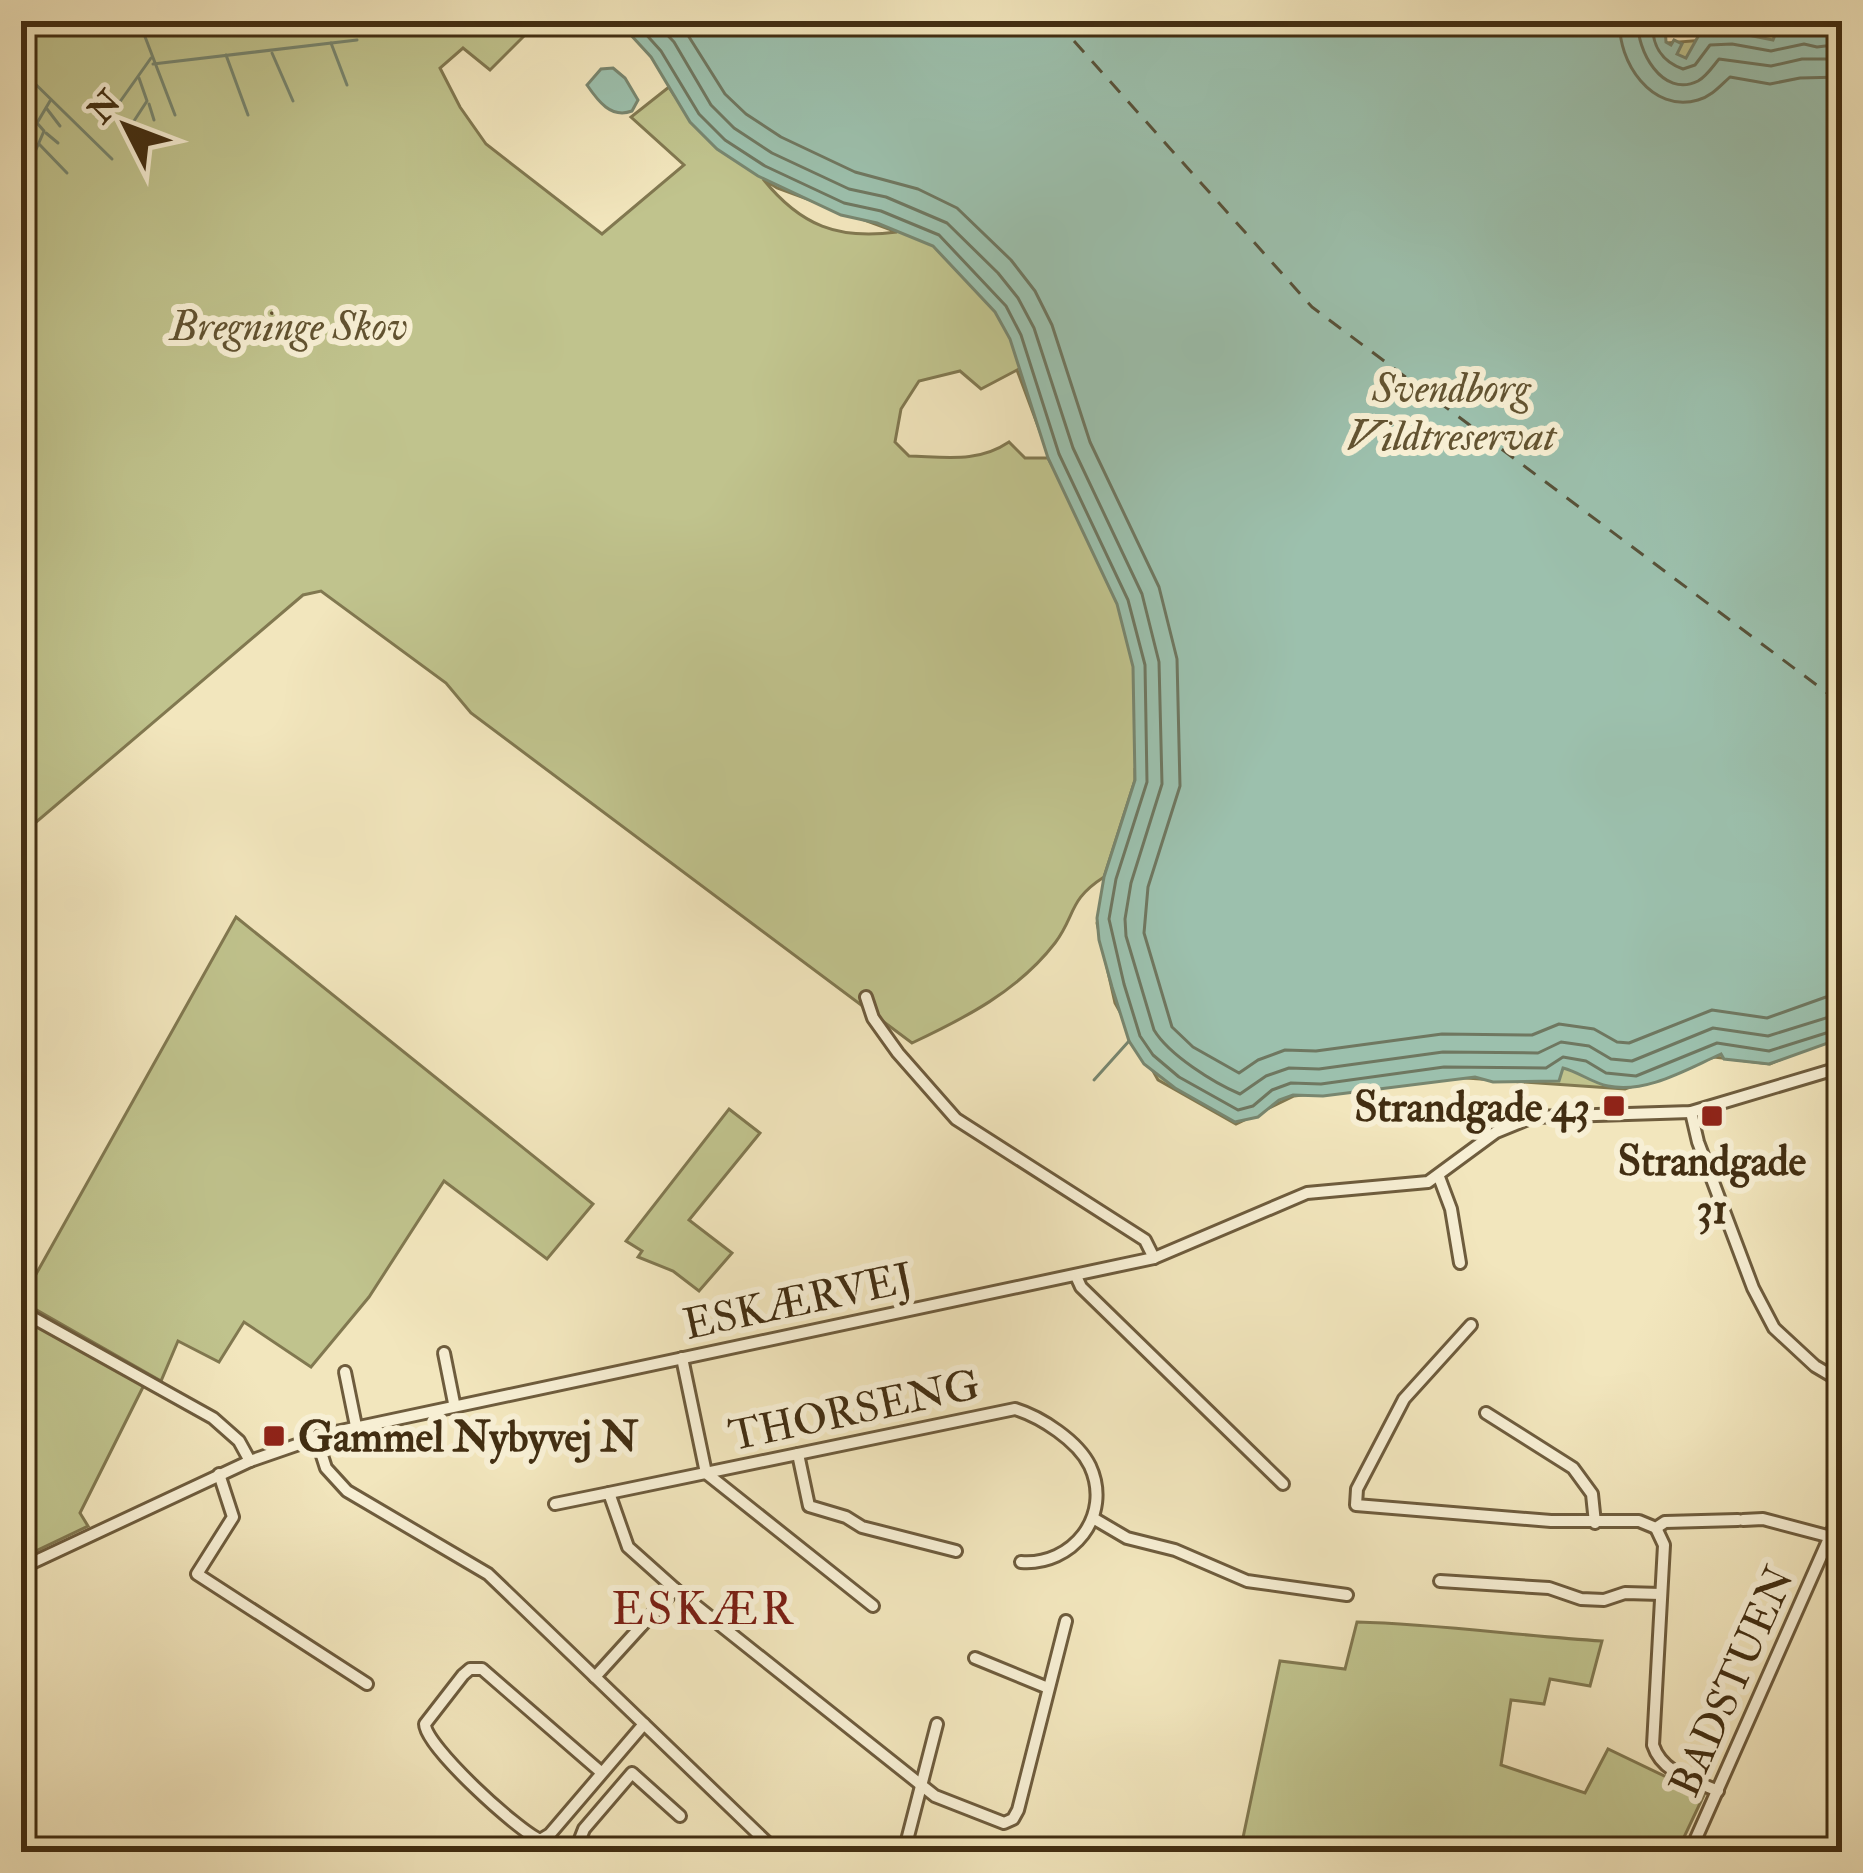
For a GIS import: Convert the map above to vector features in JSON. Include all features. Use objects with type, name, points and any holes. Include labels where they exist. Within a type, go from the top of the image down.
[{"type":"street","points":[[866,997],[873,1018],[898,1053],[956,1119],[1144,1240],[1154,1258]]},
{"type":"street","points":[[1460,1263],[1451,1209],[1438,1177],[1496,1132],[1534,1117],[1691,1112],[1842,1067]]},
{"type":"street","points":[[1691,1112],[1753,1288],[1774,1328],[1815,1366],[1842,1382]]},
{"type":"street","name":"ESKÆRVEJ","points":[[21,1568],[219,1474],[316,1437],[454,1403],[1154,1258],[1296,1196],[1338,1187],[1416,1185],[1438,1177]]},
{"type":"street","points":[[1076,1276],[1081,1287],[1283,1484]]},
{"type":"street","points":[[21,1310],[213,1418],[238,1441],[250,1461]]},
{"type":"street","name":"BADSTUEN","points":[[1471,1325],[1404,1399],[1357,1489],[1357,1505],[1594,1523],[1639,1521],[1656,1528],[1665,1522],[1763,1519],[1831,1537]]},
{"type":"street","points":[[444,1353],[454,1403]]},
{"type":"street","name":"THORSENG","points":[[682,1358],[706,1473]]},
{"type":"street","points":[[344,1372],[356,1426]]},
{"type":"street","name":"THORSENG","points":[[555,1504],[1015,1409],[1071,1443],[1087,1461],[1096,1483],[1093,1518]]},
{"type":"street","points":[[1486,1413],[1573,1468],[1592,1494],[1594,1523]]},
{"type":"street","points":[[316,1437],[326,1468],[347,1490],[475,1564],[776,1852]]},
{"type":"street","points":[[798,1454],[809,1506],[862,1527],[956,1551]]},
{"type":"street","points":[[706,1473],[873,1606]]},
{"type":"street","points":[[219,1474],[233,1517],[197,1574],[367,1684]]},
{"type":"street","points":[[609,1493],[628,1546],[675,1589],[935,1796],[994,1822],[1013,1820],[1066,1621]]},
{"type":"street","name":"BADSTUEN","points":[[1690,1852],[1842,1508]]},
{"type":"street","points":[[1021,1562],[1042,1562],[1064,1553],[1093,1518],[1127,1538],[1175,1550],[1247,1581],[1347,1595]]},
{"type":"street","points":[[1656,1528],[1664,1545],[1653,1744],[1667,1768],[1718,1792]]},
{"type":"street","points":[[1329,1593],[1331,1577]]},
{"type":"street","points":[[1440,1581],[1550,1588],[1581,1599],[1661,1594]]},
{"type":"street","points":[[596,1677],[675,1589]]},
{"type":"street","points":[[975,1658],[1048,1688]]},
{"type":"street","points":[[618,1789],[601,1774],[482,1670],[470,1669],[463,1675],[425,1724],[426,1737],[456,1770],[538,1840],[550,1834],[601,1774],[644,1724]]},
{"type":"street","points":[[904,1852],[937,1724]]},
{"type":"street","points":[[575,1852],[584,1829],[632,1773],[680,1816]]},
{"type":"green space","name":"Bregninge Skov","points":[[21,21],[424,21],[428,31],[480,21],[539,21],[490,70],[463,48],[440,68],[486,144],[602,234],[684,165],[631,117],[669,87],[674,95],[1643,21],[1667,43],[1842,29],[1842,1033],[1770,1064],[1714,1057],[1625,1089],[1452,1077],[1294,1096],[1236,1124],[1158,1080],[1115,1003],[1097,923],[1138,781],[1135,768],[1104,877],[1078,901],[1055,943],[1007,989],[912,1043],[471,713],[446,683],[321,591],[303,595],[21,835]],"holes":[[[763,179],[777,188],[897,232],[857,234],[822,226],[792,208]],[[1017,370],[1054,469],[1048,458],[1025,458],[1009,442],[986,453],[949,458],[909,456],[895,442],[901,409],[919,381],[960,371],[981,389]]]},
{"type":"green space","points":[[236,917],[593,1204],[547,1259],[444,1181],[369,1297],[311,1367],[244,1322],[219,1362],[178,1341],[161,1381],[21,1301]]},
{"type":"green space","points":[[729,1109],[760,1133],[689,1220],[732,1253],[699,1291],[673,1271],[638,1257],[642,1251],[626,1241]]},
{"type":"green space","points":[[36,1326],[144,1385],[80,1513],[88,1526],[23,1557],[21,1360]]},
{"type":"green space","points":[[1357,1622],[1602,1641],[1590,1686],[1550,1679],[1544,1704],[1511,1700],[1501,1765],[1585,1793],[1608,1749],[1704,1795],[1677,1852],[1240,1852],[1280,1661],[1345,1669]]},
{"type":"water","name":"Svendborg Vildtreservat","points":[[618,21],[1658,21],[1665,25],[1666,42],[1682,44],[1677,54],[1686,58],[1700,33],[1733,32],[1773,40],[1775,35],[1842,33],[1842,1038],[1769,1064],[1724,1059],[1721,1054],[1666,1079],[1637,1086],[1608,1086],[1563,1068],[1559,1081],[1493,1082],[1475,1077],[1323,1096],[1293,1095],[1258,1117],[1235,1122],[1144,1064],[1129,1041],[1099,940],[1097,918],[1104,877],[1135,780],[1133,667],[1117,604],[1048,458],[1010,339],[995,312],[933,246],[877,223],[841,215],[758,176],[717,149],[690,122],[651,57]]},
{"type":"water","points":[[613,68],[638,100],[632,111],[611,111],[587,85],[601,69]]},
{"type":"waterway","points":[[139,21],[175,115]]},
{"type":"waterway","points":[[153,64],[357,40]]},
{"type":"waterway","points":[[331,43],[347,85]]},
{"type":"waterway","points":[[272,53],[293,101]]},
{"type":"waterway","points":[[226,55],[248,115]]},
{"type":"waterway","points":[[107,120],[151,58]]},
{"type":"waterway","points":[[21,70],[112,159]]},
{"type":"waterway","points":[[132,124],[147,101],[139,78]]},
{"type":"waterway","points":[[31,161],[44,131],[37,123],[50,101]]},
{"type":"waterway","points":[[149,104],[154,120]]},
{"type":"waterway","points":[[47,109],[60,126]]},
{"type":"waterway","points":[[46,133],[58,143]]},
{"type":"waterway","points":[[39,144],[67,173]]},
{"type":"waterway","points":[[1094,1080],[1129,1041]]},
{"type":"ferry route","points":[[1056,21],[1312,307],[1842,704]]},
{"type":"place","name":"Strandgade 43","points":[[1614,1106]]},
{"type":"place","name":"Strandgade 31","points":[[1712,1116]]},
{"type":"place","name":"Gammel Nybyvej N","points":[[274,1436]]},
{"type":"district","name":"ESKÆR","points":[[704,1608]]}]
